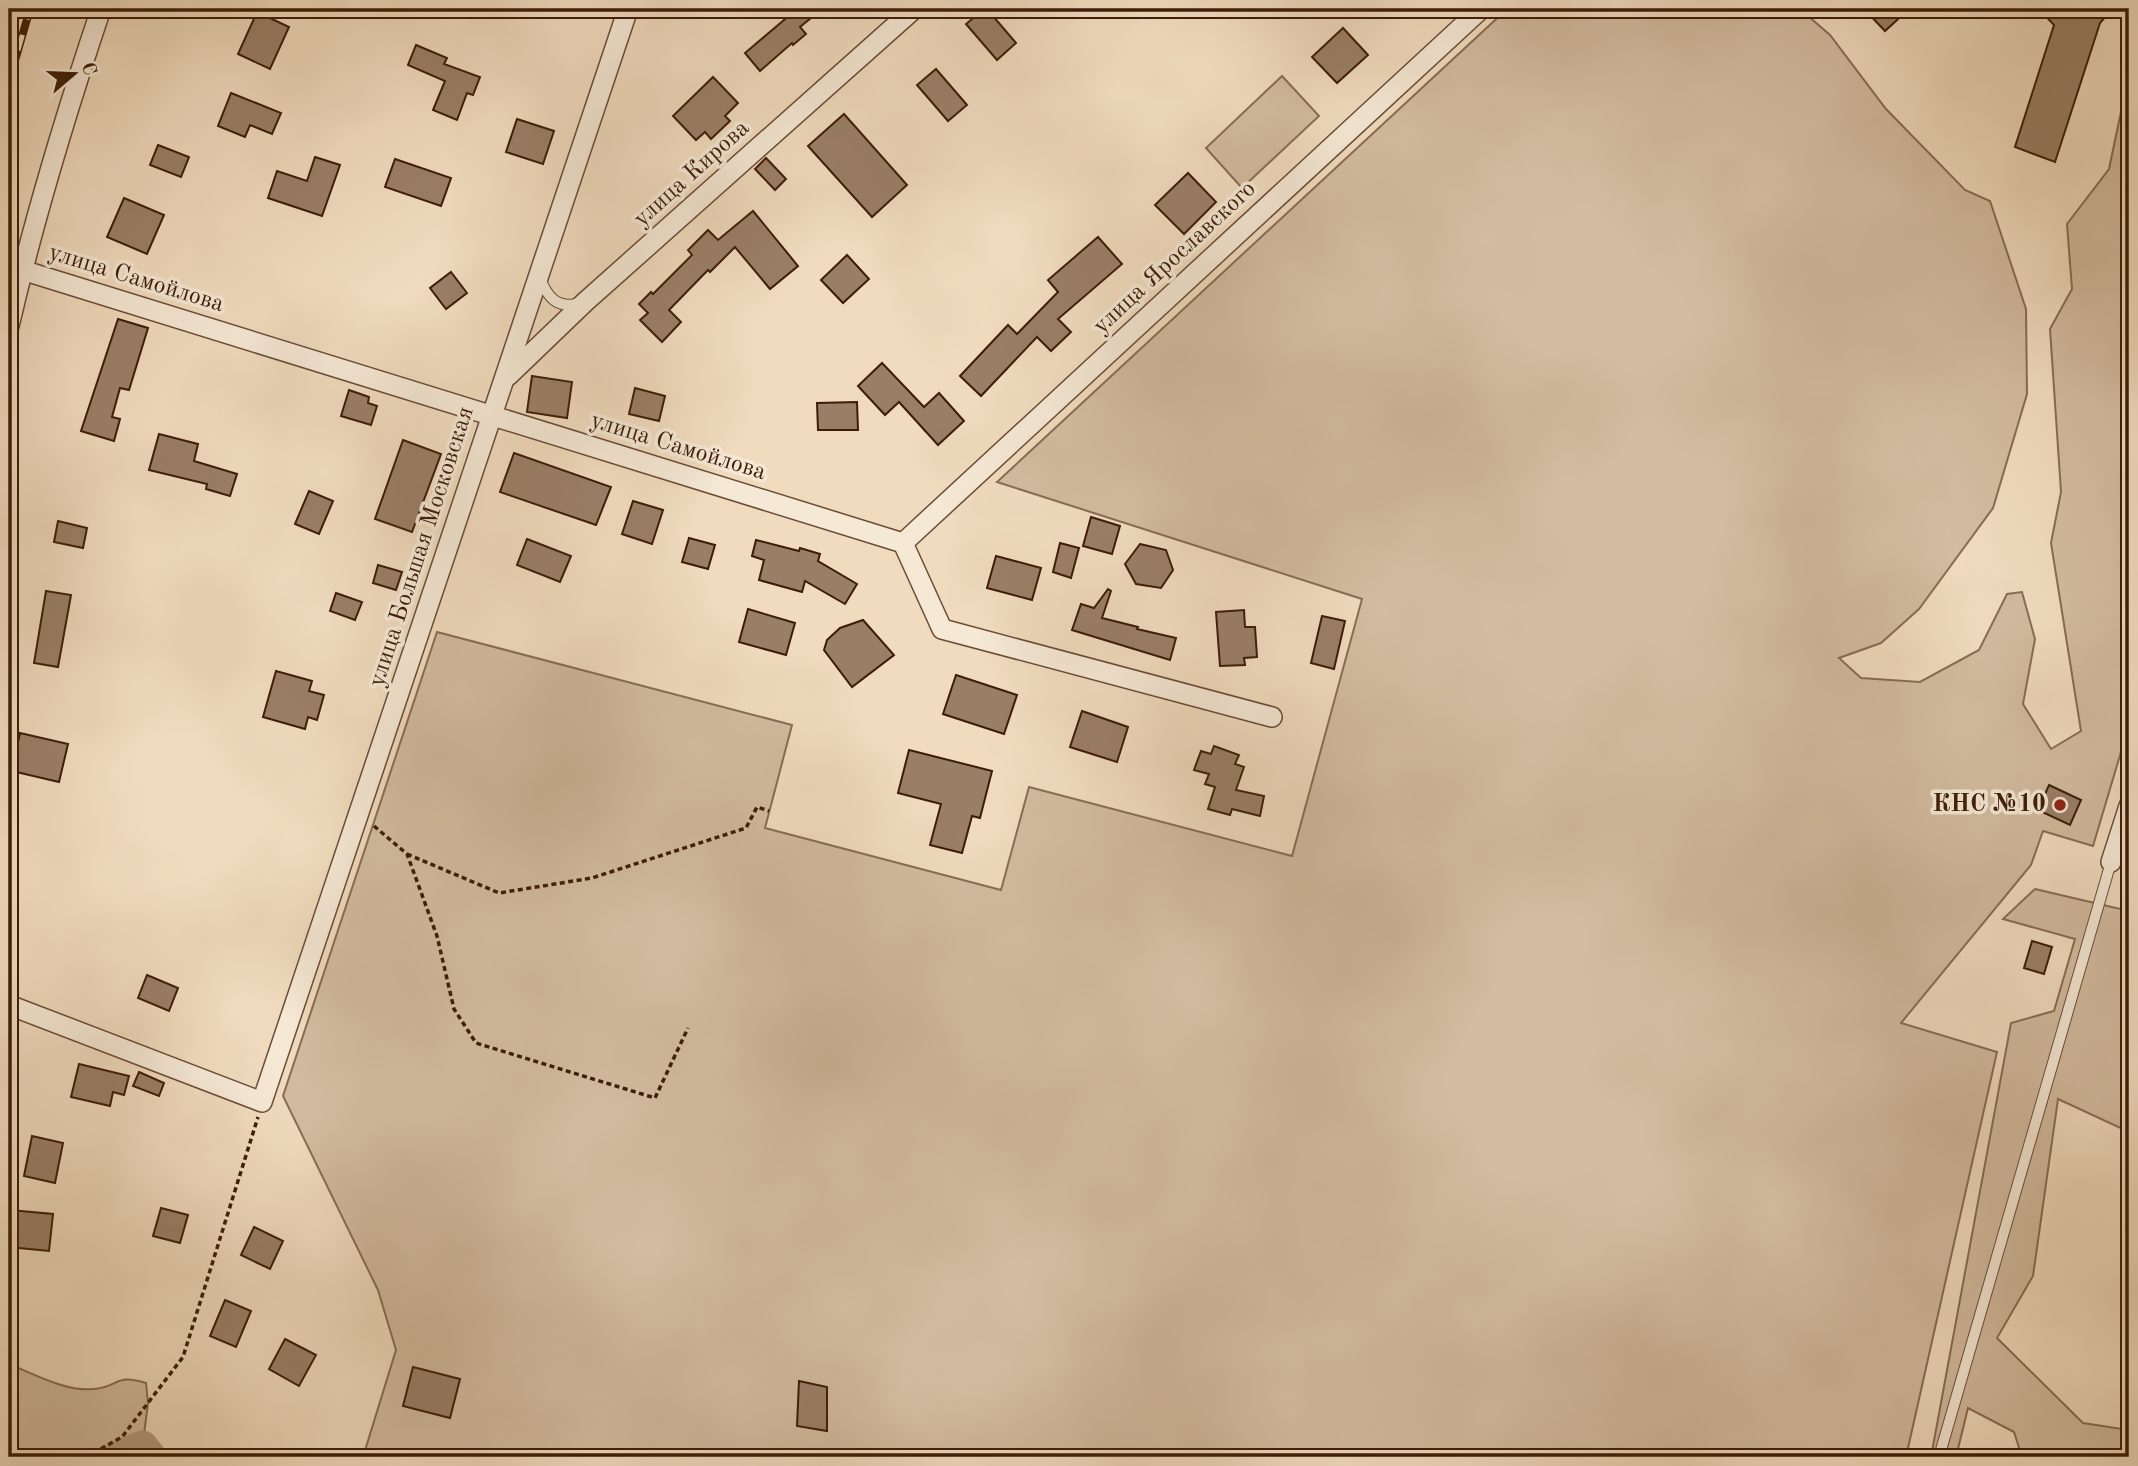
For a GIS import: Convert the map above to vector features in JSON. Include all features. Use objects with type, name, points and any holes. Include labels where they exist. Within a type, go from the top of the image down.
[{"type":"street","points":[[9,326],[22,270],[70,103],[101,9]]},
{"type":"street","name":"улица Большая Московская","points":[[262,1102],[628,9]]},
{"type":"street","name":"улица Кирова","points":[[505,379],[585,302],[914,9]]},
{"type":"street","name":"улица Ярославского","points":[[903,543],[1481,9]]},
{"type":"street","name":"улица Самойлова","points":[[22,270],[903,543]]},
{"type":"street","points":[[903,543],[942,629],[1272,717]]},
{"type":"street","points":[[2111,862],[2129,806]]},
{"type":"street","points":[[9,1005],[262,1102]]},
{"type":"lane","points":[[539,277],[555,303],[567,306],[585,302]]},
{"type":"lane","points":[[1939,1457],[2111,862]]},
{"type":"path","points":[[359,814],[407,854],[499,893],[592,877],[746,828],[757,807],[769,811]]},
{"type":"path","points":[[407,854],[437,936],[454,1009],[476,1043],[655,1097],[688,1028]]},
{"type":"path","points":[[86,1457],[122,1437],[183,1357],[262,1102]]},
{"type":"shaded area","points":[[1507,9],[1800,9],[1830,35],[1886,109],[1965,190],[1990,201],[2026,309],[2027,394],[1993,508],[1919,609],[1881,643],[1839,658],[1861,678],[1920,682],[1979,650],[2007,594],[2022,592],[2035,639],[2023,704],[2051,749],[2081,731],[2051,543],[2061,492],[2050,329],[2072,289],[2067,224],[2109,169],[2129,74],[2129,725],[2093,846],[2043,831],[2031,865],[1901,1023],[1997,1052],[1906,1457],[363,1457],[396,1350],[378,1290],[283,1096],[437,632],[792,725],[765,828],[1001,890],[1029,787],[1292,856],[1362,599],[997,482]]},
{"type":"shaded area","points":[[1282,76],[1319,116],[1242,188],[1206,148]]},
{"type":"shaded area","points":[[2035,889],[2129,911],[2129,1089],[2125,1112],[2129,1114],[2129,1132],[2058,1099],[2033,1276],[1997,1338],[2083,1423],[2129,1430],[2129,1457],[2022,1457],[2014,1432],[1968,1408],[1956,1457],[1931,1457],[2011,1023],[2054,1011],[2075,939],[2003,919]]},
{"type":"shaded area","points":[[9,1364],[72,1388],[102,1388],[128,1379],[146,1383],[148,1403],[143,1442],[171,1457],[9,1457]]},
{"type":"building","points":[[797,9],[822,9],[800,27],[806,34],[760,71],[745,53]]},
{"type":"building","points":[[987,9],[1016,43],[997,60],[966,24]]},
{"type":"building","points":[[1864,9],[1909,9],[1885,31]]},
{"type":"building","points":[[2039,9],[2112,9],[2100,23],[2055,162],[2015,147],[2054,25]]},
{"type":"building","points":[[257,12],[289,27],[270,69],[238,54]]},
{"type":"building","points":[[1343,28],[1368,55],[1337,83],[1312,57]]},
{"type":"building","points":[[416,45],[447,58],[444,64],[480,77],[473,95],[467,93],[457,120],[433,110],[445,81],[408,65]]},
{"type":"building","points":[[936,69],[967,105],[948,121],[917,85]]},
{"type":"building","points":[[713,77],[738,103],[725,116],[730,121],[711,139],[705,132],[696,140],[673,116]]},
{"type":"building","points":[[231,93],[281,113],[272,134],[250,125],[245,137],[218,126]]},
{"type":"building","points":[[844,114],[907,185],[872,217],[808,146]]},
{"type":"building","points":[[517,119],[554,131],[543,164],[506,152]]},
{"type":"building","points":[[158,145],[189,157],[181,177],[150,165]]},
{"type":"building","points":[[315,157],[340,165],[322,216],[268,198],[277,171],[307,181]]},
{"type":"building","points":[[766,158],[786,179],[775,190],[755,169]]},
{"type":"building","points":[[395,159],[451,178],[441,206],[385,187]]},
{"type":"building","points":[[1188,173],[1216,202],[1184,234],[1155,205]]},
{"type":"building","points":[[124,198],[164,215],[147,254],[107,237]]},
{"type":"building","points":[[753,211],[798,266],[770,289],[735,247],[669,310],[681,322],[662,342],[640,320],[648,313],[639,304],[651,292],[653,294],[692,255],[688,250],[708,230],[718,240]]},
{"type":"building","points":[[1098,237],[1122,264],[1058,319],[1071,332],[1051,351],[1037,337],[981,396],[960,376],[1008,325],[1017,334],[1058,292],[1048,280]]},
{"type":"building","points":[[847,255],[869,279],[843,303],[821,280]]},
{"type":"building","points":[[451,272],[467,293],[446,309],[430,288]]},
{"type":"building","points":[[118,319],[148,328],[129,390],[120,388],[112,417],[120,419],[114,441],[81,431]]},
{"type":"building","points":[[882,363],[924,407],[939,393],[964,421],[938,445],[899,402],[885,415],[858,386]]},
{"type":"building","points":[[532,376],[572,382],[567,418],[527,412]]},
{"type":"building","points":[[635,388],[665,396],[659,421],[629,414]]},
{"type":"building","points":[[349,390],[369,397],[368,403],[377,406],[371,425],[341,416]]},
{"type":"building","points":[[857,402],[858,430],[818,430],[817,403]]},
{"type":"building","points":[[159,434],[198,444],[194,461],[237,474],[230,496],[206,489],[207,484],[149,470]]},
{"type":"building","points":[[403,440],[441,454],[412,532],[375,519]]},
{"type":"building","points":[[514,453],[611,487],[596,525],[500,492]]},
{"type":"building","points":[[309,491],[333,501],[319,534],[295,524]]},
{"type":"building","points":[[633,501],[663,510],[652,544],[622,534]]},
{"type":"building","points":[[1091,517],[1120,526],[1112,554],[1083,546]]},
{"type":"building","points":[[58,521],[87,528],[83,548],[54,542]]},
{"type":"building","points":[[689,538],[715,545],[708,569],[682,562]]},
{"type":"building","points":[[527,539],[571,556],[560,582],[517,565]]},
{"type":"building","points":[[756,540],[820,554],[818,561],[857,584],[845,604],[805,581],[802,592],[759,580],[764,560],[752,556]]},
{"type":"building","points":[[1060,543],[1079,548],[1071,578],[1053,572]]},
{"type":"building","points":[[1140,544],[1166,550],[1173,570],[1161,588],[1136,584],[1125,564]]},
{"type":"building","points":[[996,556],[1041,568],[1032,600],[987,588]]},
{"type":"building","points":[[378,565],[402,572],[396,590],[373,583]]},
{"type":"building","points":[[1108,589],[1111,591],[1102,618],[1176,638],[1170,660],[1072,630],[1081,604],[1094,608]]},
{"type":"building","points":[[46,591],[71,595],[58,667],[34,663]]},
{"type":"building","points":[[336,593],[362,602],[355,620],[330,611]]},
{"type":"building","points":[[748,609],[795,623],[786,655],[739,642]]},
{"type":"building","points":[[1244,610],[1245,627],[1255,627],[1257,657],[1244,658],[1245,665],[1220,666],[1216,612]]},
{"type":"building","points":[[1322,616],[1345,621],[1334,669],[1311,663]]},
{"type":"building","points":[[863,620],[894,655],[852,687],[824,650],[827,640],[840,628]]},
{"type":"building","points":[[276,671],[312,681],[309,691],[324,695],[317,720],[308,717],[305,729],[263,717]]},
{"type":"building","points":[[956,675],[1017,695],[1004,734],[943,714]]},
{"type":"building","points":[[1082,711],[1128,727],[1117,762],[1070,747]]},
{"type":"building","points":[[20,733],[68,744],[59,782],[12,771]]},
{"type":"building","points":[[1214,746],[1239,755],[1235,764],[1244,767],[1236,790],[1264,796],[1260,816],[1232,809],[1230,815],[1208,809],[1215,787],[1205,784],[1209,774],[1194,770],[1201,751],[1211,754]]},
{"type":"building","points":[[909,750],[992,771],[980,818],[972,816],[962,853],[930,845],[941,804],[898,793]]},
{"type":"building","name":"КНС №10","points":[[2049,785],[2081,800],[2070,825],[2038,810]]},
{"type":"building","points":[[2032,941],[2052,947],[2044,974],[2024,968]]},
{"type":"building","points":[[147,975],[178,988],[169,1011],[138,998]]},
{"type":"building","points":[[79,1064],[129,1076],[124,1095],[113,1092],[110,1106],[71,1097]]},
{"type":"building","points":[[139,1072],[164,1083],[159,1096],[133,1086]]},
{"type":"building","points":[[32,1136],[63,1143],[55,1183],[24,1176]]},
{"type":"building","points":[[161,1208],[188,1215],[180,1243],[153,1236]]},
{"type":"building","points":[[10,1210],[53,1214],[49,1251],[9,1247]]},
{"type":"building","points":[[254,1227],[283,1241],[270,1269],[241,1255]]},
{"type":"building","points":[[225,1300],[251,1311],[236,1347],[210,1336]]},
{"type":"building","points":[[285,1339],[316,1355],[299,1386],[269,1369]]},
{"type":"building","points":[[413,1367],[460,1379],[450,1418],[403,1406]]},
{"type":"building","points":[[799,1381],[827,1387],[827,1431],[797,1426]]},
{"type":"waterway","points":[[117,1457],[142,1447],[150,1457]]},
{"type":"railway","points":[[9,41],[18,9]]},
{"type":"railway","points":[[9,81],[30,9]]},
{"type":"place","name":"КНС №10","points":[[2060,805]]}]
